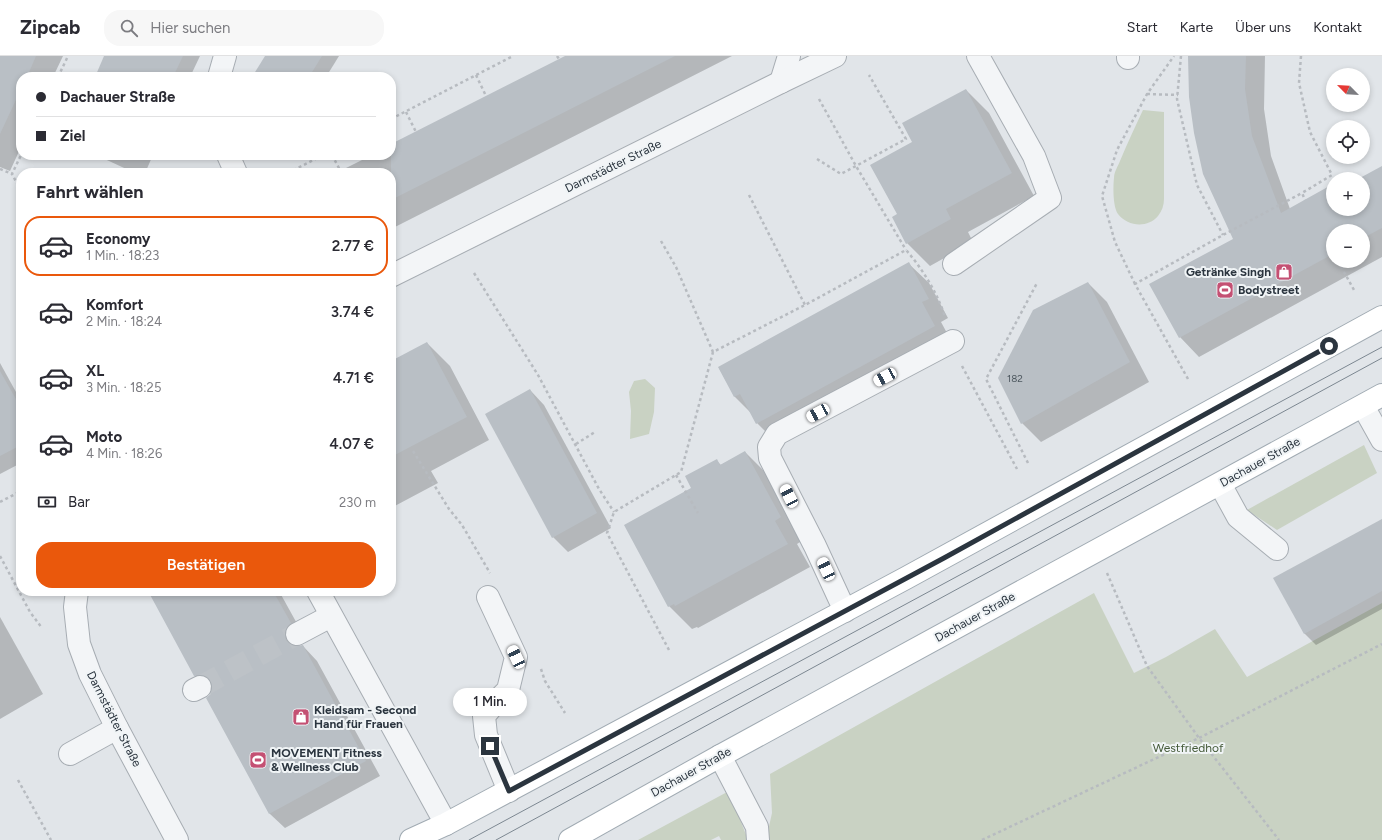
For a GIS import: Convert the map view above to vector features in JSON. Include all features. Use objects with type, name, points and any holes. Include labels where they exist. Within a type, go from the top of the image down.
[{"type":"main road","points":[[411,840],[446,824],[509,791],[845,611],[1382,317]]},
{"type":"main road","name":"Dachauer Straße","points":[[570,840],[720,756],[1382,395]]},
{"type":"street","points":[[220,72],[225,56]]},
{"type":"street","points":[[781,82],[789,56]]},
{"type":"street","name":"Darmstädter Straße","points":[[396,274],[835,56]]},
{"type":"street","points":[[954,264],[1050,198],[1034,156],[978,56]]},
{"type":"street","points":[[845,611],[815,546],[770,458],[769,447],[777,434],[953,341]]},
{"type":"street","points":[[1363,406],[1382,440]]},
{"type":"street","points":[[1220,484],[1238,517],[1277,549]]},
{"type":"street","name":"Darmstädter Straße","points":[[77,596],[76,607],[79,644],[90,674],[177,840]]},
{"type":"street","points":[[321,596],[446,824]]},
{"type":"street","points":[[488,597],[516,657],[508,690],[495,702],[484,716],[486,735],[509,791]]},
{"type":"street","points":[[297,634],[331,616]]},
{"type":"street","points":[[70,754],[117,728]]},
{"type":"street","points":[[720,756],[758,827],[758,840]]},
{"type":"path","points":[[60,72],[68,56]]},
{"type":"path","points":[[396,117],[512,56]]},
{"type":"path","points":[[1174,56],[1147,94],[1117,150],[1102,196],[1115,242],[1135,284],[1188,378]]},
{"type":"path","points":[[1181,56],[1177,99],[1197,185],[1222,235]]},
{"type":"path","points":[[1135,284],[1222,235],[1302,193],[1332,175],[1310,132],[1299,83],[1301,56]]},
{"type":"path","points":[[476,75],[486,96]]},
{"type":"path","points":[[817,159],[842,174],[906,139],[869,75]]},
{"type":"path","points":[[1147,94],[1178,96]]},
{"type":"path","points":[[819,99],[856,166],[906,250]]},
{"type":"path","points":[[406,112],[416,132]]},
{"type":"path","points":[[12,174],[19,160]]},
{"type":"path","points":[[298,168],[313,160]]},
{"type":"path","points":[[0,169],[12,174],[16,182]]},
{"type":"path","points":[[1302,193],[1305,200]]},
{"type":"path","points":[[749,195],[805,305]]},
{"type":"path","points":[[661,241],[676,267],[714,352]]},
{"type":"path","points":[[1342,268],[1354,290]]},
{"type":"path","points":[[474,273],[538,375],[599,489],[614,512]]},
{"type":"path","points":[[1028,463],[986,379],[1037,283]]},
{"type":"path","points":[[576,444],[595,432]]},
{"type":"path","points":[[676,475],[698,513]]},
{"type":"path","points":[[0,502],[16,494]]},
{"type":"path","points":[[0,556],[16,586]]},
{"type":"path","points":[[1106,573],[1147,666],[1199,738],[1279,840]]},
{"type":"path","points":[[21,596],[30,612],[42,628]]},
{"type":"path","points":[[982,840],[1199,738],[1382,644]]},
{"type":"path","points":[[18,780],[51,840]]},
{"type":"green space","points":[[1143,110],[1164,112],[1164,201],[1161,212],[1154,220],[1144,224],[1132,224],[1122,218],[1116,211],[1114,202],[1114,176]]},
{"type":"green space","points":[[645,379],[655,388],[654,412],[649,434],[630,439],[631,411],[629,392],[634,381]]},
{"type":"green space","points":[[1364,445],[1377,473],[1277,530],[1247,510]]},
{"type":"green space","name":"Westfriedhof","points":[[1094,593],[1134,673],[1166,657],[1215,629],[1247,677],[1382,603],[1382,840],[766,840],[772,813],[770,774]]},
{"type":"green space","points":[[729,791],[748,840],[721,840],[719,836],[711,840],[638,840]]},
{"type":"building","points":[[0,56],[36,56],[29,72],[16,72],[16,100],[0,134]]},
{"type":"building","points":[[104,56],[183,56],[175,72],[97,72]]},
{"type":"building","points":[[265,56],[322,56],[312,72],[255,72]]},
{"type":"building","points":[[565,56],[675,56],[396,197],[396,168],[391,168],[391,160],[396,160],[396,141]]},
{"type":"building","points":[[1188,56],[1246,56],[1245,89],[1252,136],[1281,213],[1326,188],[1326,216],[1370,216],[1370,172],[1382,166],[1382,228],[1370,234],[1370,224],[1326,224],[1326,258],[1179,338],[1149,284],[1233,239],[1203,174],[1194,133],[1189,97]]},
{"type":"building","points":[[966,89],[1012,173],[946,209],[951,219],[906,244],[892,217],[897,214],[870,165],[912,142],[902,123]]},
{"type":"building","points":[[909,262],[929,299],[922,302],[935,326],[756,424],[740,394],[734,397],[718,367]]},
{"type":"building","points":[[1088,282],[1130,362],[1021,424],[998,378],[1033,310]]},
{"type":"building","points":[[427,342],[467,417],[396,454],[396,358]]},
{"type":"building","points":[[0,371],[16,399],[16,448],[0,456]]},
{"type":"building","points":[[530,389],[597,513],[552,538],[485,414]]},
{"type":"building","points":[[745,451],[781,517],[775,521],[788,544],[675,606],[674,604],[668,607],[624,525],[691,488],[685,476],[717,459],[720,465]]},
{"type":"building","points":[[1382,519],[1382,591],[1304,634],[1273,578]]},
{"type":"building","points":[[151,596],[276,596],[291,623],[287,627],[285,633],[286,640],[291,645],[303,645],[366,761],[269,814],[206,698],[211,694],[211,681],[207,676],[194,676]]},
{"type":"tunnel","points":[[200,687],[297,634]]},
{"type":"tram line","points":[[469,840],[1382,347]]},
{"type":"tram line","points":[[496,840],[1382,358]]},
{"type":"place","name":"Getränke Singh","points":[[1284,272]]},
{"type":"place","name":"Bodystreet","points":[[1225,290]]},
{"type":"place","name":"Kleidsam - Second Hand für Frauen","points":[[301,717]]},
{"type":"place","name":"MOVEMENT Fitness & Wellness Club","points":[[258,760]]},
{"type":"route","points":[[490,746],[509,791],[944,558],[1329,346]]}]
